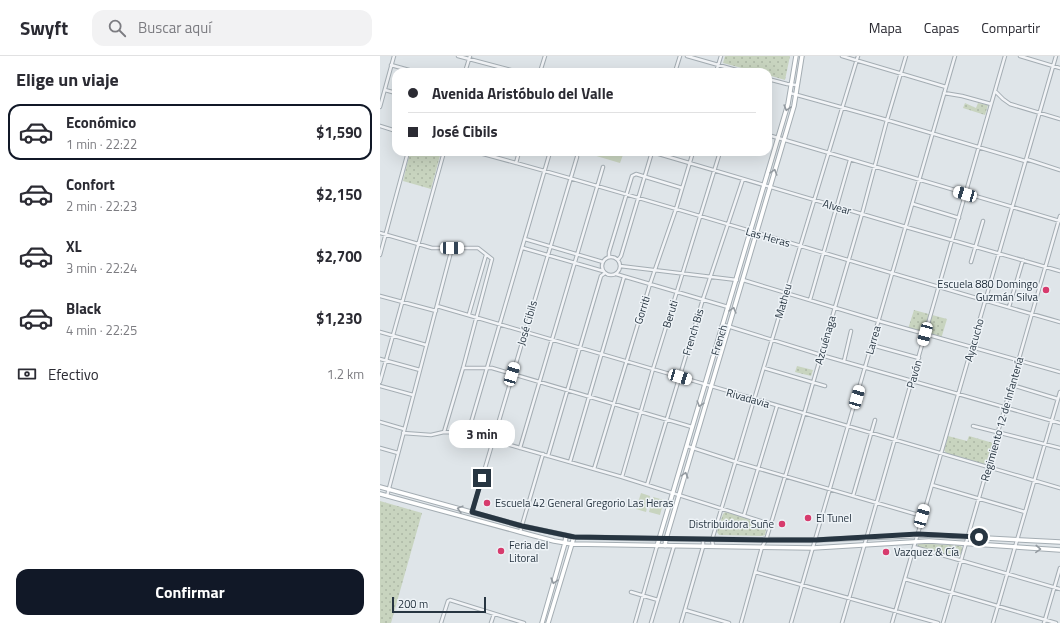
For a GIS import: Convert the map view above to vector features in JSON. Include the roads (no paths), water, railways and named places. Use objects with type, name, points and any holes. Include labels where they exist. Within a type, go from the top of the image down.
[{"type":"main road","name":"French","points":[[657,546],[724,325],[778,138],[790,94],[796,56]]},
{"type":"main road","name":"French","points":[[665,546],[692,448],[784,140],[796,94],[796,85],[802,56]]},
{"type":"main road","points":[[380,487],[522,526],[574,537],[704,540],[815,540],[918,534],[1060,542]]},
{"type":"main road","points":[[380,494],[565,544],[813,548],[916,541],[1060,550]]},
{"type":"main road","points":[[542,623],[566,536]]},
{"type":"main road","points":[[548,623],[574,537]]},
{"type":"street","points":[[380,107],[394,56]]},
{"type":"street","points":[[458,56],[504,68]]},
{"type":"street","points":[[541,68],[545,56]]},
{"type":"street","points":[[676,68],[680,56]]},
{"type":"street","points":[[687,56],[729,68]]},
{"type":"street","points":[[717,68],[721,56]]},
{"type":"street","points":[[842,56],[946,87]]},
{"type":"street","name":"Matheu","points":[[713,547],[712,540],[858,56]]},
{"type":"street","name":"Azcuénaga","points":[[741,623],[762,547],[766,540],[835,308],[906,56]]},
{"type":"street","name":"Larrea","points":[[792,623],[955,56]]},
{"type":"street","name":"Pavón","points":[[842,623],[1005,56]]},
{"type":"street","points":[[1020,56],[1060,68]]},
{"type":"street","name":"Ayacucho","points":[[892,623],[1056,56]]},
{"type":"street","points":[[466,68],[469,58]]},
{"type":"street","points":[[391,65],[402,68]]},
{"type":"street","points":[[772,80],[796,85]]},
{"type":"street","points":[[385,90],[392,92]]},
{"type":"street","points":[[995,91],[1007,102],[1060,119]]},
{"type":"street","points":[[944,93],[992,104]]},
{"type":"street","points":[[790,94],[796,94],[1060,170]]},
{"type":"street","points":[[380,126],[392,130]]},
{"type":"street","points":[[772,136],[828,154],[1059,221]]},
{"type":"street","points":[[380,254],[407,156]]},
{"type":"street","points":[[380,382],[417,244],[443,156]]},
{"type":"street","name":"Las Heras","points":[[491,156],[544,170],[1060,322]]},
{"type":"street","points":[[516,163],[517,156]]},
{"type":"street","points":[[468,433],[501,324],[549,156]]},
{"type":"street","points":[[618,260],[621,256],[651,156]]},
{"type":"street","name":"Alvear","points":[[665,156],[1060,271]]},
{"type":"street","name":"Gorriti","points":[[594,469],[650,284],[676,209],[692,156]]},
{"type":"street","name":"Beruti","points":[[622,477],[653,369],[719,156]]},
{"type":"street","name":"José Cibils","points":[[472,512],[576,157]]},
{"type":"street","points":[[810,300],[850,160]]},
{"type":"street","points":[[520,448],[603,167]]},
{"type":"street","points":[[604,272],[602,267],[603,262],[609,257],[609,252],[632,176],[636,174],[682,188]]},
{"type":"street","name":"French Bis","points":[[647,485],[703,299],[729,225],[743,179]]},
{"type":"street","points":[[913,204],[959,218]]},
{"type":"street","name":"Regimiento 12 de Infantería","points":[[943,623],[1060,216]]},
{"type":"street","points":[[971,262],[983,221]]},
{"type":"street","points":[[380,233],[432,248],[478,248],[492,259],[444,432]]},
{"type":"street","points":[[525,239],[603,262]]},
{"type":"street","points":[[387,496],[452,248]]},
{"type":"street","points":[[523,248],[604,272],[610,276],[616,274],[620,266],[618,260],[609,257]]},
{"type":"street","points":[[468,314],[486,255]]},
{"type":"street","points":[[1009,307],[1023,260]]},
{"type":"street","points":[[620,266],[737,280]]},
{"type":"street","points":[[548,456],[601,276],[604,272]]},
{"type":"street","points":[[616,274],[729,307]]},
{"type":"street","points":[[570,462],[624,277]]},
{"type":"street","points":[[742,280],[972,348],[1060,372]]},
{"type":"street","points":[[380,296],[436,311]]},
{"type":"street","name":"Rivadavia","points":[[437,306],[1060,488]]},
{"type":"street","points":[[724,325],[821,355],[1060,423]]},
{"type":"street","points":[[844,361],[851,331]]},
{"type":"street","points":[[380,332],[426,345]]},
{"type":"street","points":[[872,345],[919,358]]},
{"type":"street","points":[[380,359],[420,370]]},
{"type":"street","points":[[463,368],[492,368],[693,427]]},
{"type":"street","points":[[764,368],[825,386]]},
{"type":"street","points":[[1012,385],[1058,398]]},
{"type":"street","points":[[380,386],[413,395]]},
{"type":"street","points":[[994,623],[1060,392]]},
{"type":"street","points":[[744,515],[777,406]]},
{"type":"street","points":[[853,496],[875,420]]},
{"type":"street","points":[[380,422],[404,429]]},
{"type":"street","points":[[973,426],[1060,448]]},
{"type":"street","points":[[403,433],[430,435],[444,432],[468,433],[622,477],[770,524]]},
{"type":"street","points":[[687,446],[758,469],[922,516]]},
{"type":"street","points":[[380,448],[398,453]]},
{"type":"street","points":[[520,532],[543,454]]},
{"type":"street","points":[[932,485],[1025,512]]},
{"type":"street","points":[[681,623],[704,540]]},
{"type":"street","name":"French","points":[[635,623],[657,546]]},
{"type":"street","points":[[652,623],[674,546]]},
{"type":"street","points":[[914,548],[1060,589]]},
{"type":"street","points":[[1045,621],[1060,568]]},
{"type":"street","points":[[755,572],[938,623]]},
{"type":"street","points":[[904,579],[1056,623]]},
{"type":"street","points":[[631,592],[658,600]]},
{"type":"street","points":[[441,623],[448,600],[524,623]]},
{"type":"street","points":[[685,610],[729,623]]},
{"type":"street","points":[[491,623],[494,614]]},
{"type":"place","name":"Escuela 880 Domingo Guzmán Silva","points":[[1046,290]]},
{"type":"place","name":"Escuela 42 General Gregorio Las Heras","points":[[487,503]]},
{"type":"place","name":"El Tunel","points":[[808,518]]},
{"type":"place","name":"Distribuidora Suñe","points":[[782,524]]},
{"type":"place","name":"Feria del Litoral","points":[[501,551]]},
{"type":"place","name":"Vazquez & Cía","points":[[886,552]]}]
